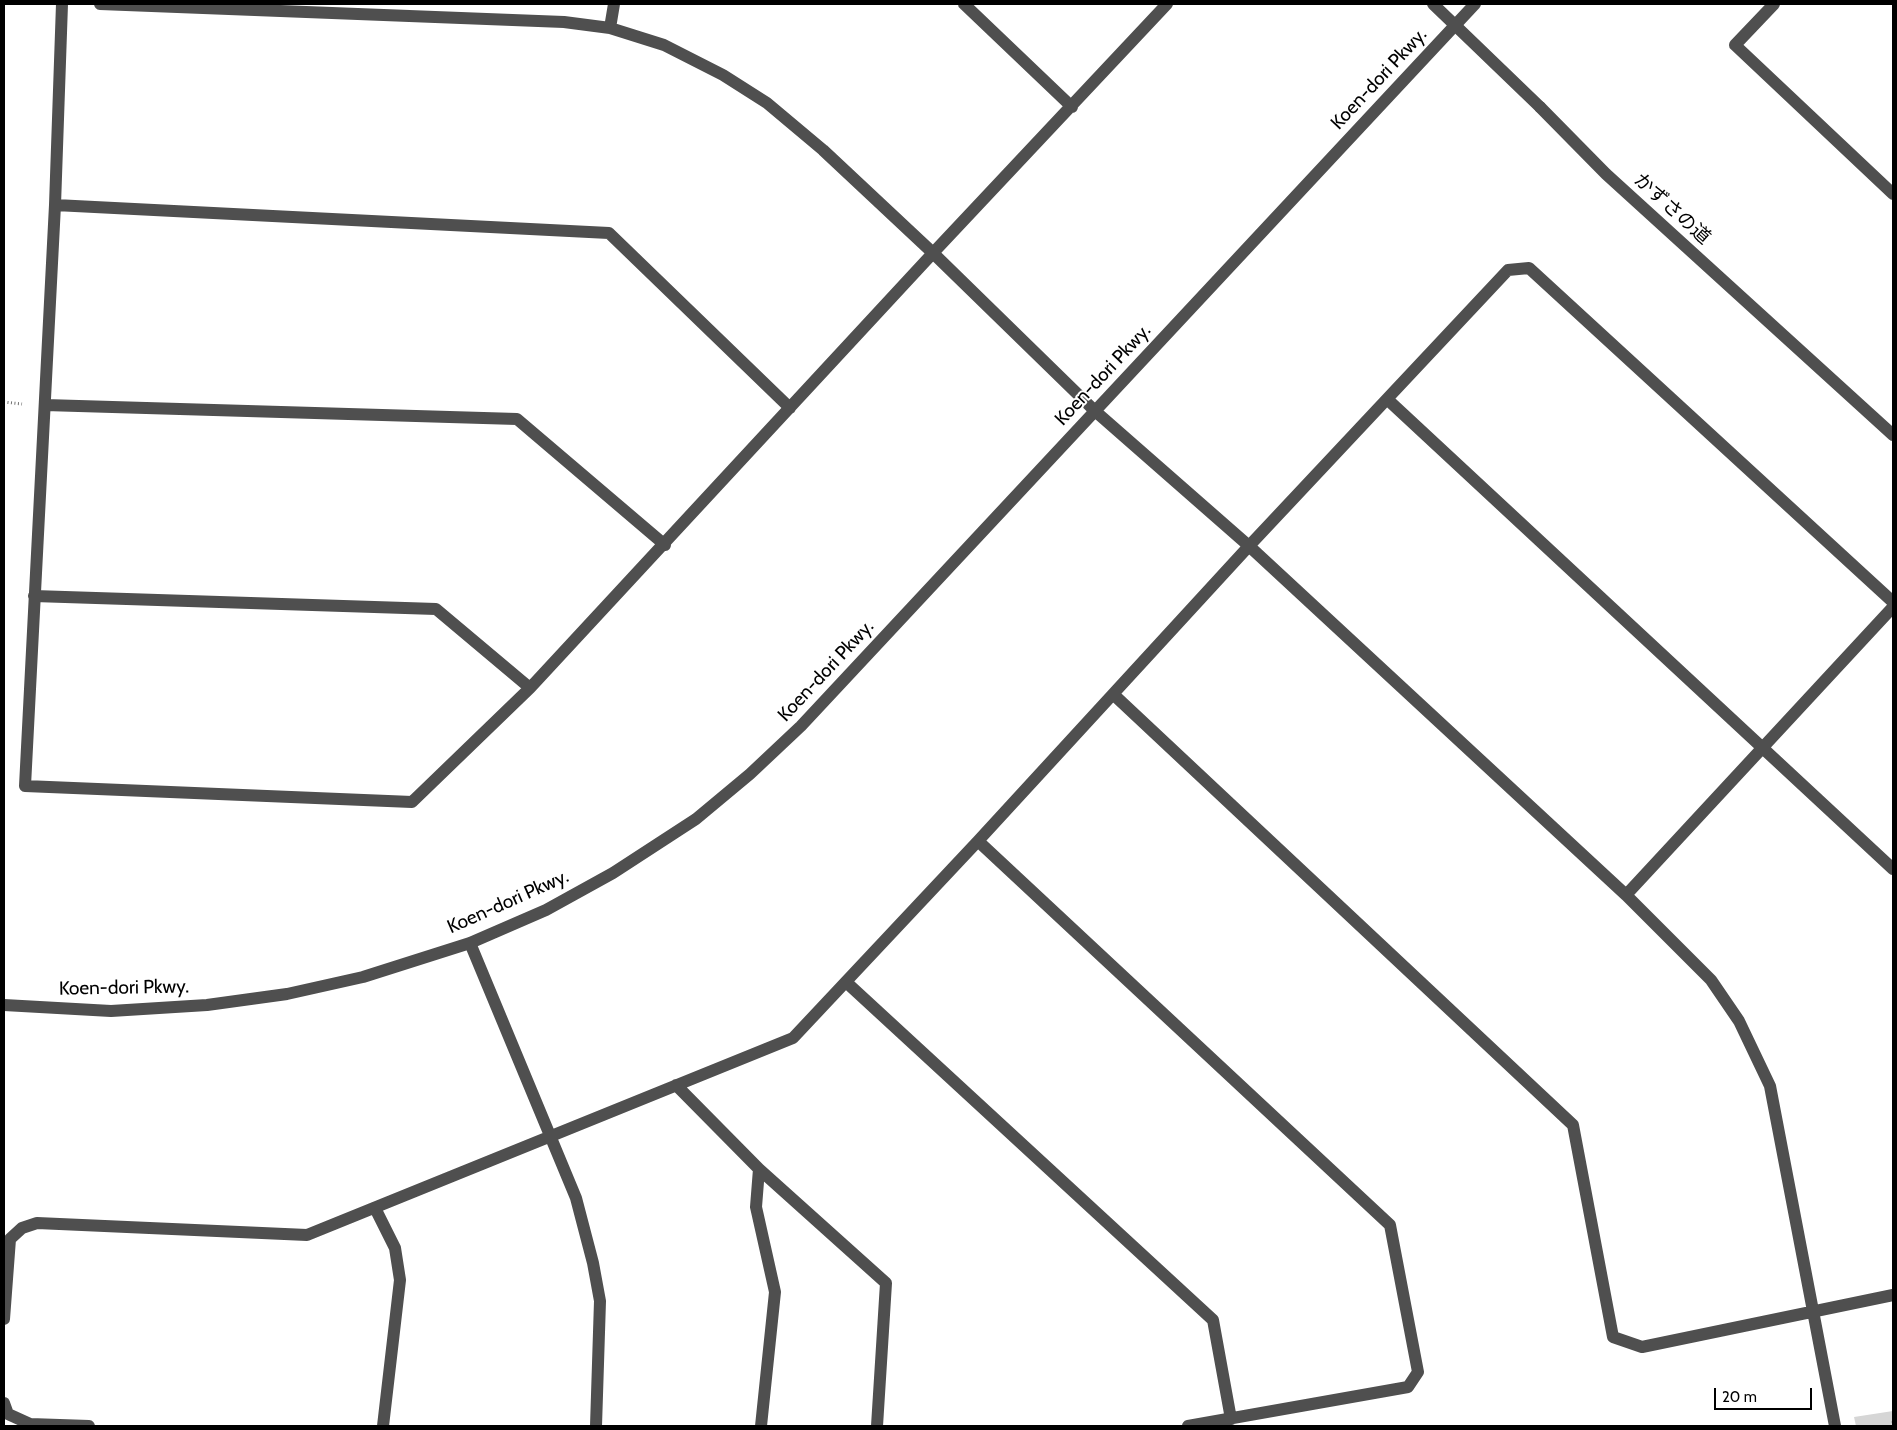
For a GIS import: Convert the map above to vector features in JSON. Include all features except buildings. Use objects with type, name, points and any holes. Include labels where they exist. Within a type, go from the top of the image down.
[{"type":"street","points":[[62,4],[55,205],[25,786],[412,802],[530,688],[665,545],[933,253],[1167,4]]},
{"type":"street","points":[[100,4],[554,22],[610,28],[664,45],[723,76],[767,103],[823,150],[933,253],[1095,412],[1249,546],[1626,895],[1711,980],[1739,1021],[1770,1086],[1835,1426]]},
{"type":"street","points":[[610,28],[614,4]]},
{"type":"street","points":[[964,4],[1072,107]]},
{"type":"street","name":"かずさの道","points":[[1433,4],[1606,174],[1893,435]]},
{"type":"street","name":"Koen-dori Pkwy.","points":[[4,1005],[111,1011],[207,1005],[287,994],[363,977],[470,943],[546,910],[613,873],[696,819],[750,774],[801,726],[1475,4]]},
{"type":"street","points":[[1774,4],[1735,45],[1893,194]]},
{"type":"street","points":[[55,205],[609,233],[790,408]]},
{"type":"street","points":[[4,1319],[10,1239],[22,1228],[37,1223],[307,1235],[793,1038],[1508,270],[1529,268],[1893,602]]},
{"type":"street","points":[[1387,399],[1763,746],[1893,869]]},
{"type":"street","points":[[45,405],[517,419],[665,545]]},
{"type":"street","points":[[34,596],[436,609],[530,688]]},
{"type":"street","points":[[1626,895],[1893,607]]},
{"type":"street","points":[[1113,694],[1573,1125],[1613,1337],[1642,1347],[1893,1295]]},
{"type":"street","points":[[978,841],[1390,1225],[1418,1372],[1408,1387],[1188,1426]]},
{"type":"street","points":[[470,943],[576,1198],[600,1301],[596,1426]]},
{"type":"street","points":[[846,982],[1213,1320],[1231,1418]]},
{"type":"street","points":[[676,1085],[759,1169],[886,1283],[877,1426]]},
{"type":"street","points":[[759,1169],[756,1207],[775,1292],[761,1426]]},
{"type":"street","points":[[375,1208],[395,1248],[400,1280],[384,1426]]},
{"type":"street","points":[[4,1403],[8,1414],[30,1424],[89,1426]]},
{"type":"path","points":[[1892,1426],[1893,1421]]},
{"type":"shaded area","points":[[1893,1411],[1893,1426],[1856,1426],[1854,1417]]}]
